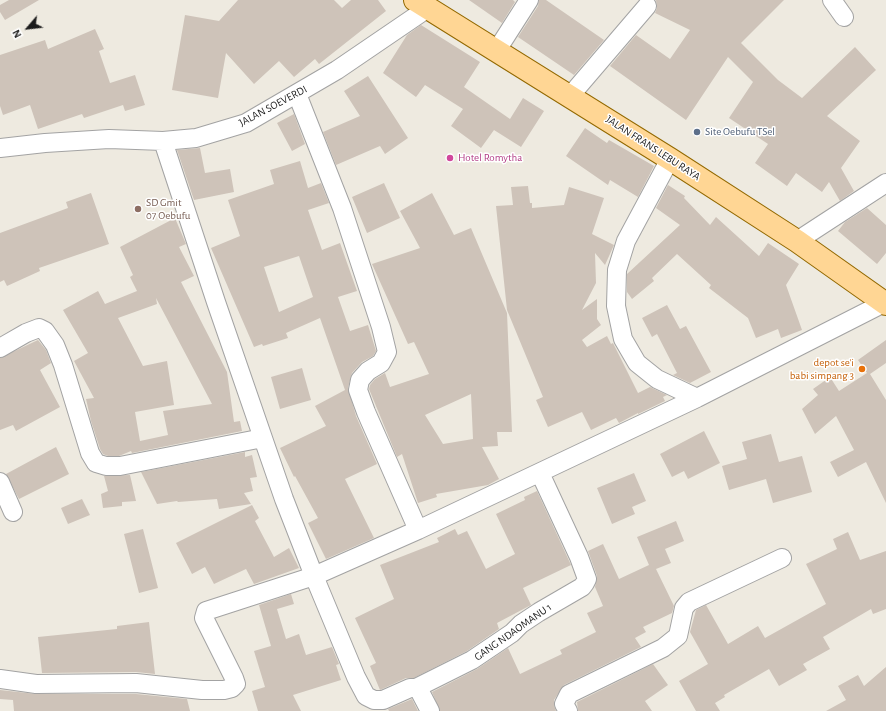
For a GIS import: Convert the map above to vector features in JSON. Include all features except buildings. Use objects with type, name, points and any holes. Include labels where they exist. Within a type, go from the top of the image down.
[{"type":"main road","name":"JALAN FRANS LEBU RAYA","points":[[422,4],[670,159],[797,241],[885,303]]},
{"type":"street","points":[[497,50],[529,0]]},
{"type":"street","points":[[832,0],[844,17]]},
{"type":"street","name":"JALAN SOEVERDI","points":[[1,144],[110,139],[163,141],[196,138],[246,123],[338,70],[422,4]]},
{"type":"street","points":[[570,96],[646,6]]},
{"type":"street","points":[[297,94],[342,208],[381,327],[387,352],[381,363],[368,371],[360,380],[358,390],[366,412],[418,530]]},
{"type":"street","points":[[163,141],[263,438],[314,576],[366,696],[374,700],[383,700],[410,688],[416,688],[420,690],[430,711]]},
{"type":"street","points":[[670,159],[626,241],[617,270],[616,306],[623,339],[637,363],[657,379],[697,398]]},
{"type":"street","points":[[797,241],[886,183]]},
{"type":"street","points":[[0,679],[36,684],[136,683],[202,690],[224,690],[232,688],[236,684],[234,678],[204,618],[206,611],[314,576],[418,530],[697,398],[885,303]]},
{"type":"street","points":[[0,348],[39,328],[45,332],[55,345],[63,365],[90,453],[96,463],[106,466],[120,466],[263,438]]},
{"type":"street","name":"GANG NDAOMANU 1","points":[[416,688],[472,660],[506,638],[539,612],[582,587],[585,583],[587,579],[579,557],[540,473]]},
{"type":"street","points":[[0,482],[13,512]]},
{"type":"street","points":[[568,711],[564,704],[569,694],[663,648],[678,636],[684,608],[689,602],[782,558]]},
{"type":"place","name":"Site Oebufu TSel","points":[[697,132]]},
{"type":"place","name":"Hotel Romytha","points":[[450,158]]},
{"type":"place","name":"SD Gmit 07 Oebufu","points":[[138,209]]},
{"type":"place","name":"depot se'i babi simpang 3","points":[[862,369]]}]
